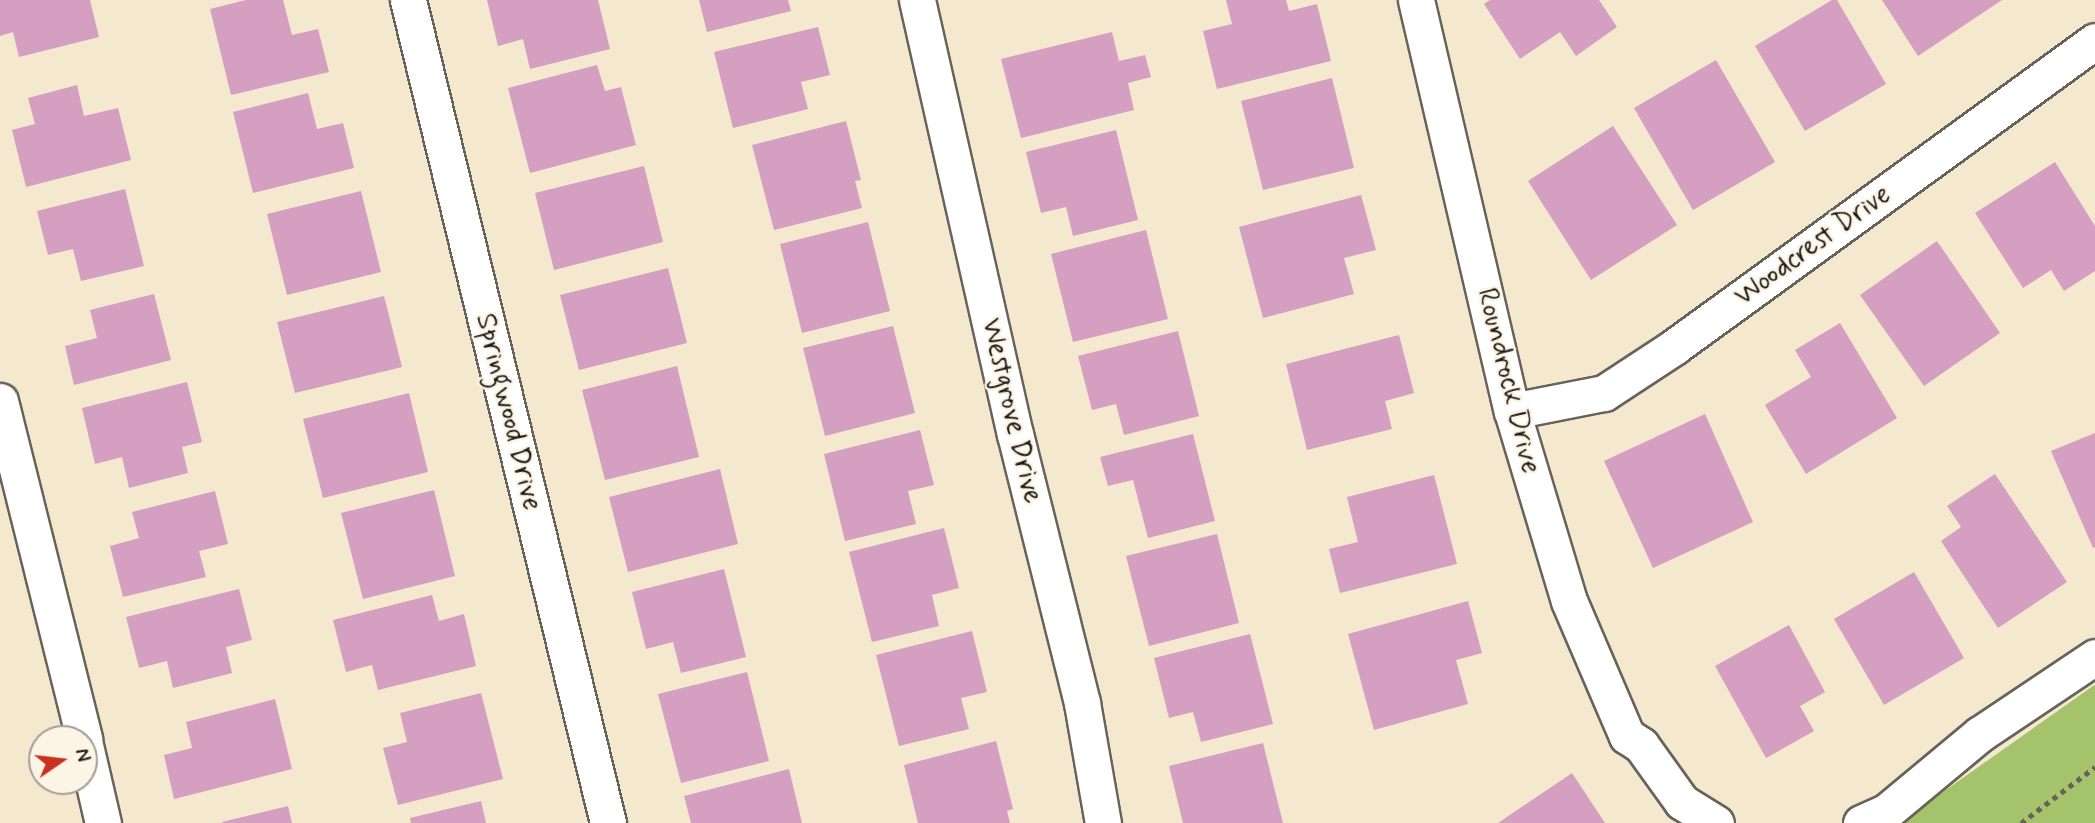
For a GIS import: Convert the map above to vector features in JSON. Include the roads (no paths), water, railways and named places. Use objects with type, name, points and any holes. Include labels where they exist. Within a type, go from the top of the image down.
[{"type":"street","name":"Springwood Drive","points":[[408,0],[608,823]]},
{"type":"street","name":"Westgrove Drive","points":[[916,0],[1015,434],[1082,704],[1103,823]]},
{"type":"street","name":"Roundrock Drive","points":[[1416,0],[1512,411],[1569,601],[1627,736],[1641,745],[1682,802],[1716,823]]},
{"type":"street","name":"Woodcrest Drive","points":[[1512,411],[1604,393],[1674,347],[2095,41]]},
{"type":"street","points":[[0,401],[80,725]]},
{"type":"street","points":[[1861,823],[1886,812],[1980,734],[2095,657]]},
{"type":"street","points":[[97,795],[103,823]]}]
